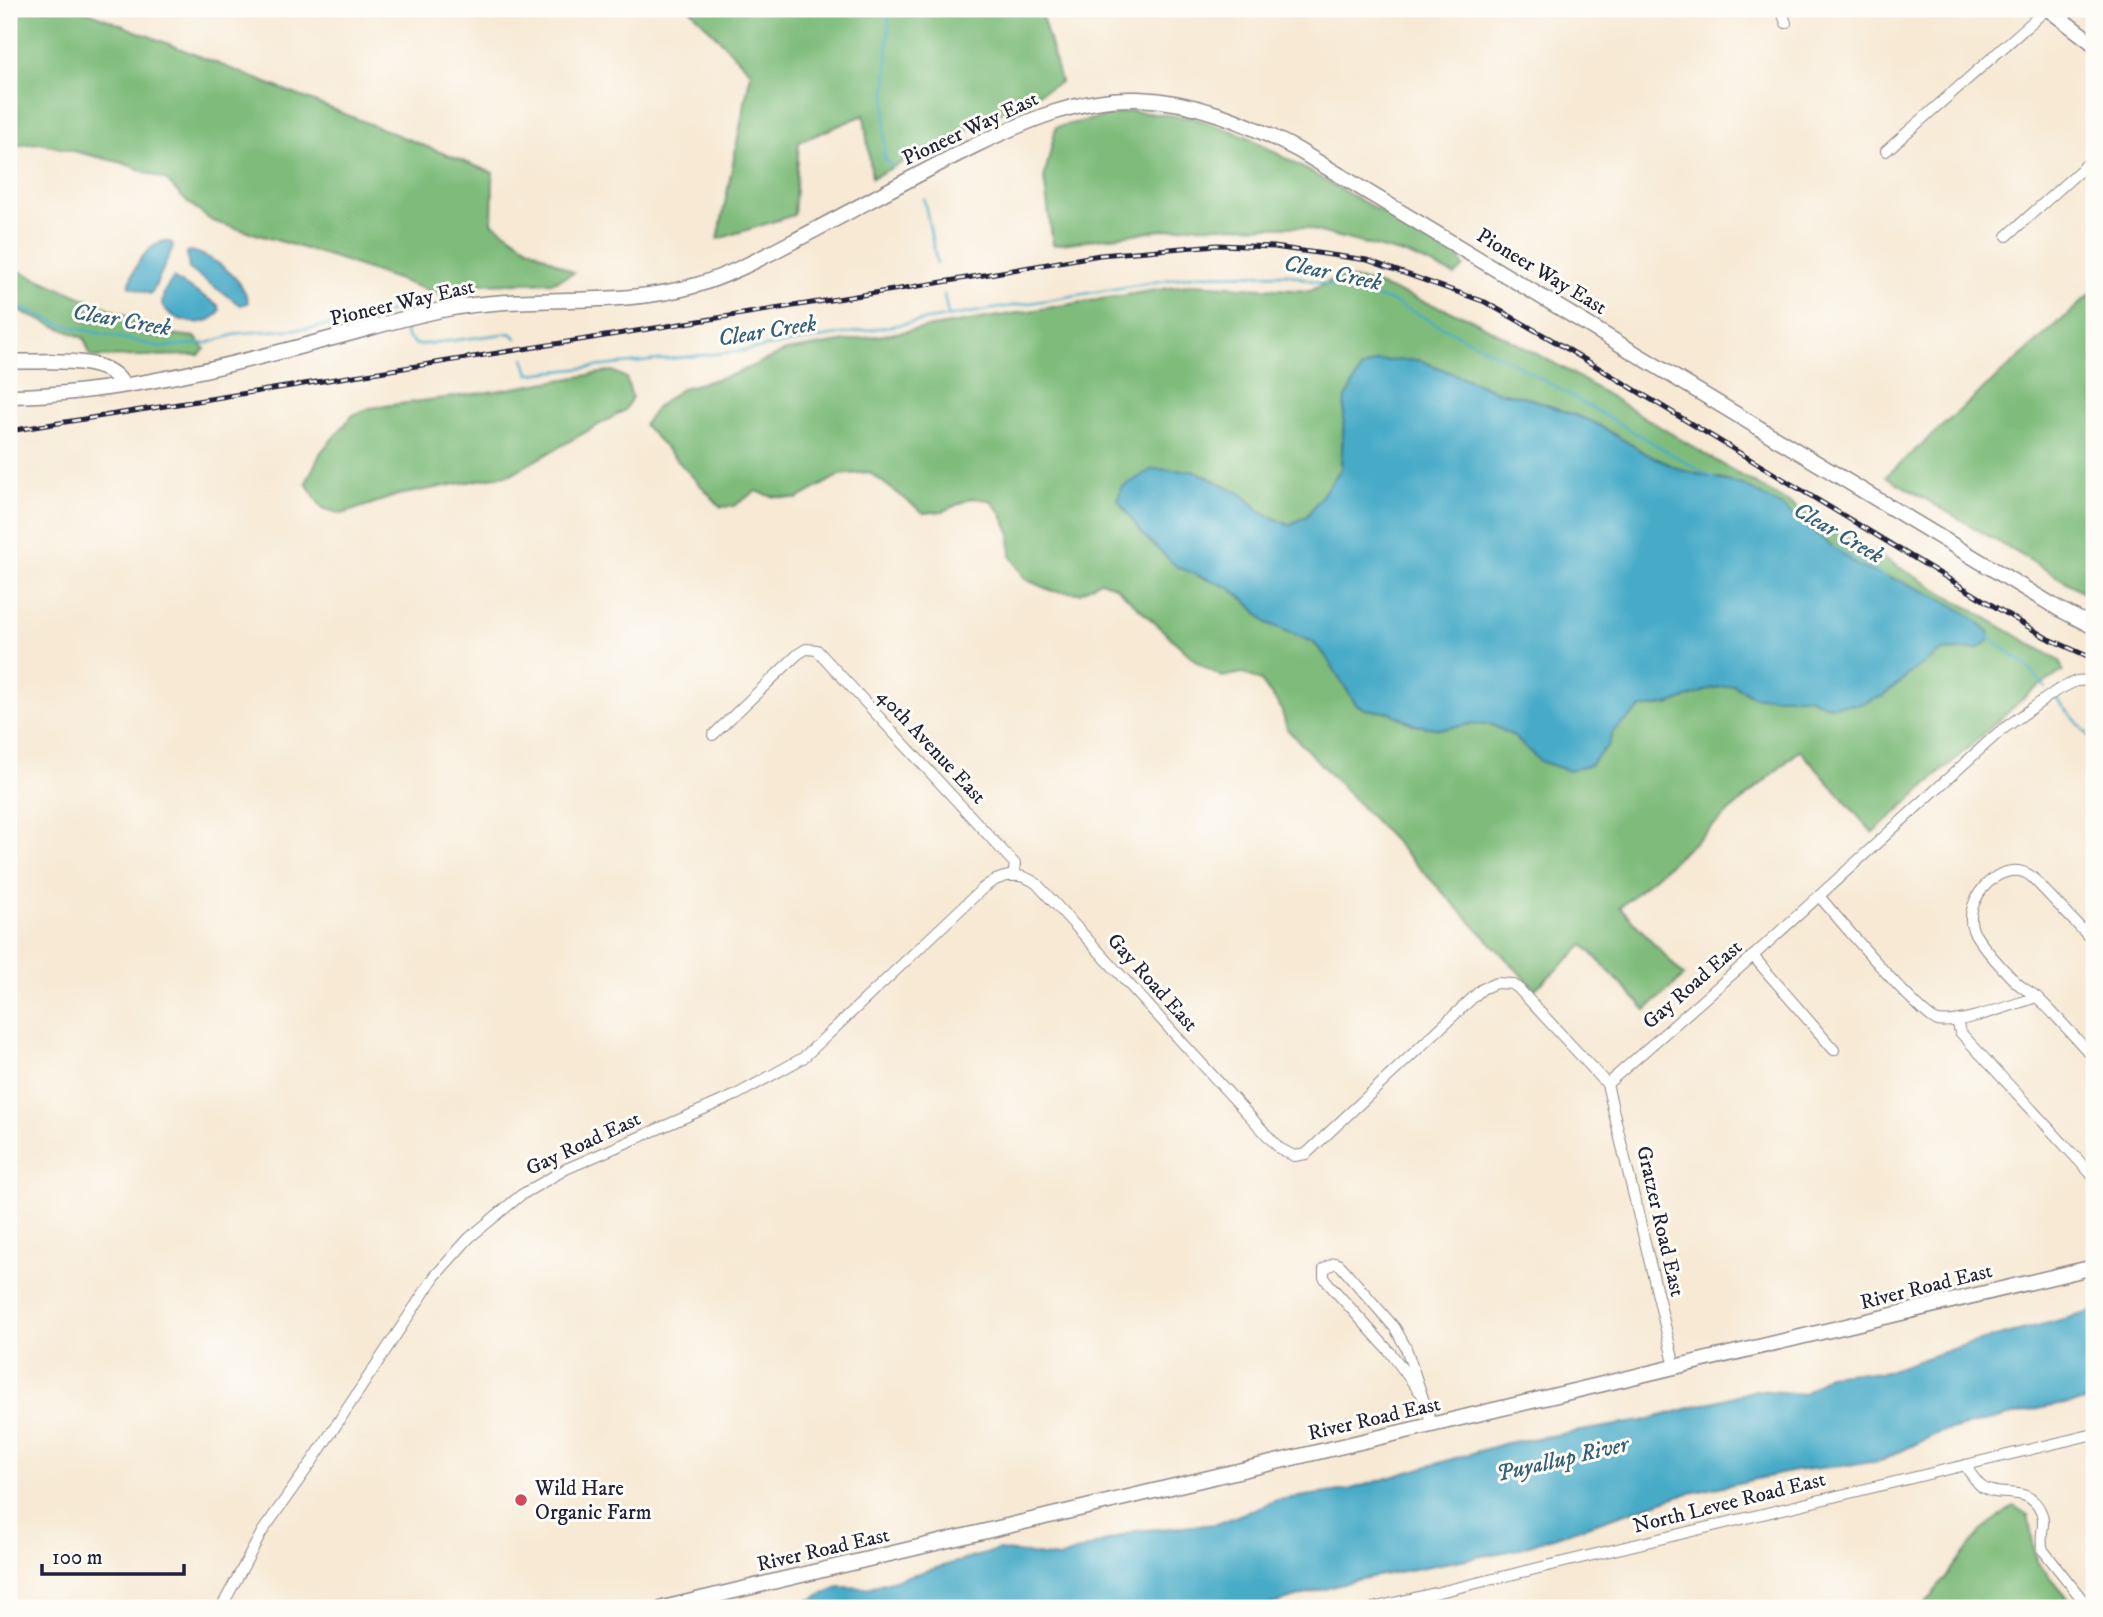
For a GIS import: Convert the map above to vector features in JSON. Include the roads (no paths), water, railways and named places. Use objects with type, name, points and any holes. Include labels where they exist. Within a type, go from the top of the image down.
[{"type":"main road","points":[[2048,9],[2094,44]]},
{"type":"main road","name":"Pioneer Way East","points":[[9,396],[123,386],[317,342],[450,308],[523,301],[617,299],[677,290],[743,268],[945,161],[1029,121],[1087,104],[1134,99],[1161,101],[1193,106],[1227,116],[1253,126],[1298,150],[2059,610],[2094,627]]},
{"type":"main road","points":[[9,362],[70,362],[99,366],[119,378],[123,386]]},
{"type":"main road","name":"River Road East","points":[[663,1608],[2094,1266]]},
{"type":"street","points":[[1781,9],[1786,23]]},
{"type":"street","points":[[1886,151],[2048,9]]},
{"type":"street","points":[[2007,236],[2094,158]]},
{"type":"street","name":"40th Avenue East","points":[[713,734],[799,654],[806,649],[817,650],[1015,863],[1013,876]]},
{"type":"street","name":"Gay Road East","points":[[221,1608],[262,1532],[435,1276],[469,1238],[521,1195],[566,1168],[736,1095],[803,1058],[838,1028],[982,889],[997,879],[1025,876],[1037,884],[1263,1131],[1286,1153],[1294,1156],[1306,1154],[1455,1012],[1482,989],[1496,983],[1512,984],[1518,988],[1607,1084],[2024,712],[2076,681],[2094,680]]},
{"type":"street","points":[[2094,942],[2026,872],[2008,871],[1985,885],[1972,911],[1973,932],[2019,986],[2037,997],[2094,1058]]},
{"type":"street","points":[[1819,896],[1934,1020],[1957,1021],[2037,997]]},
{"type":"street","points":[[1753,956],[1834,1050]]},
{"type":"street","points":[[1957,1021],[1960,1032],[2094,1177]]},
{"type":"street","name":"Gratzer Road East","points":[[1607,1084],[1675,1367]]},
{"type":"street","points":[[1419,1391],[1390,1352],[1328,1283],[1324,1277],[1324,1269],[1329,1265],[1340,1265],[1395,1328],[1413,1369],[1432,1425]]},
{"type":"street","name":"North Levee Road East","points":[[1373,1608],[2094,1434]]},
{"type":"street","points":[[1965,1465],[1972,1477],[1984,1488],[1995,1492],[2022,1494],[2039,1507],[2044,1520],[2041,1538],[2043,1550],[2089,1608]]},
{"type":"water","points":[[164,241],[172,243],[173,247],[153,291],[150,294],[129,286],[141,259],[151,248]]},
{"type":"water","points":[[187,252],[209,258],[227,270],[241,285],[248,303],[241,305],[189,269]]},
{"type":"water","points":[[173,278],[218,305],[220,310],[215,317],[208,321],[190,322],[167,311],[162,304],[164,292]]},
{"type":"water","points":[[1419,360],[1499,392],[1526,397],[1593,422],[1647,454],[1681,470],[1743,485],[1782,507],[1857,566],[1920,589],[1963,611],[1990,634],[1988,642],[1976,649],[1942,651],[1883,696],[1860,704],[1829,706],[1808,697],[1755,697],[1733,685],[1710,689],[1671,704],[1641,708],[1613,731],[1608,745],[1590,765],[1569,771],[1540,761],[1512,735],[1492,725],[1471,724],[1442,729],[1415,725],[1391,713],[1365,709],[1356,704],[1325,655],[1313,642],[1267,623],[1228,587],[1177,567],[1144,536],[1118,500],[1121,488],[1153,469],[1195,471],[1242,494],[1262,513],[1289,525],[1307,516],[1341,469],[1345,400],[1361,369],[1377,361]]},
{"type":"water","name":"Puyallup River","points":[[2094,1311],[2094,1400],[2046,1407],[1938,1433],[1881,1461],[1795,1471],[1681,1495],[1514,1550],[1356,1580],[1259,1608],[792,1608],[839,1587],[867,1588],[998,1550],[1059,1558],[1135,1531],[1217,1524],[1277,1500],[1348,1490],[1506,1443],[1642,1421],[1756,1390],[1804,1394],[1828,1375],[1882,1373],[1961,1346]]},
{"type":"waterway","points":[[889,9],[884,158],[893,168]]},
{"type":"waterway","points":[[924,199],[937,264]]},
{"type":"waterway","name":"Clear Creek","points":[[524,358],[529,374],[742,351],[1197,275],[1287,274],[1391,301],[1514,363],[1715,479]]},
{"type":"waterway","points":[[944,295],[948,315]]},
{"type":"waterway","name":"Clear Creek","points":[[9,303],[63,325],[161,347],[208,343],[240,333],[314,328],[397,310],[398,312]]},
{"type":"waterway","name":"Clear Creek","points":[[404,329],[407,337],[417,345],[511,333],[516,338]]},
{"type":"waterway","name":"Clear Creek","points":[[1833,547],[1888,579]]},
{"type":"waterway","name":"Clear Creek","points":[[1988,636],[2028,667],[2046,688]]},
{"type":"waterway","name":"Clear Creek","points":[[2057,699],[2094,742]]},
{"type":"railway","points":[[9,431],[1100,255],[1217,245],[1274,247],[1367,260],[1485,302],[2045,637],[2094,659]]},
{"type":"place","name":"Wild Hare Organic Farm","points":[[521,1500]]}]
